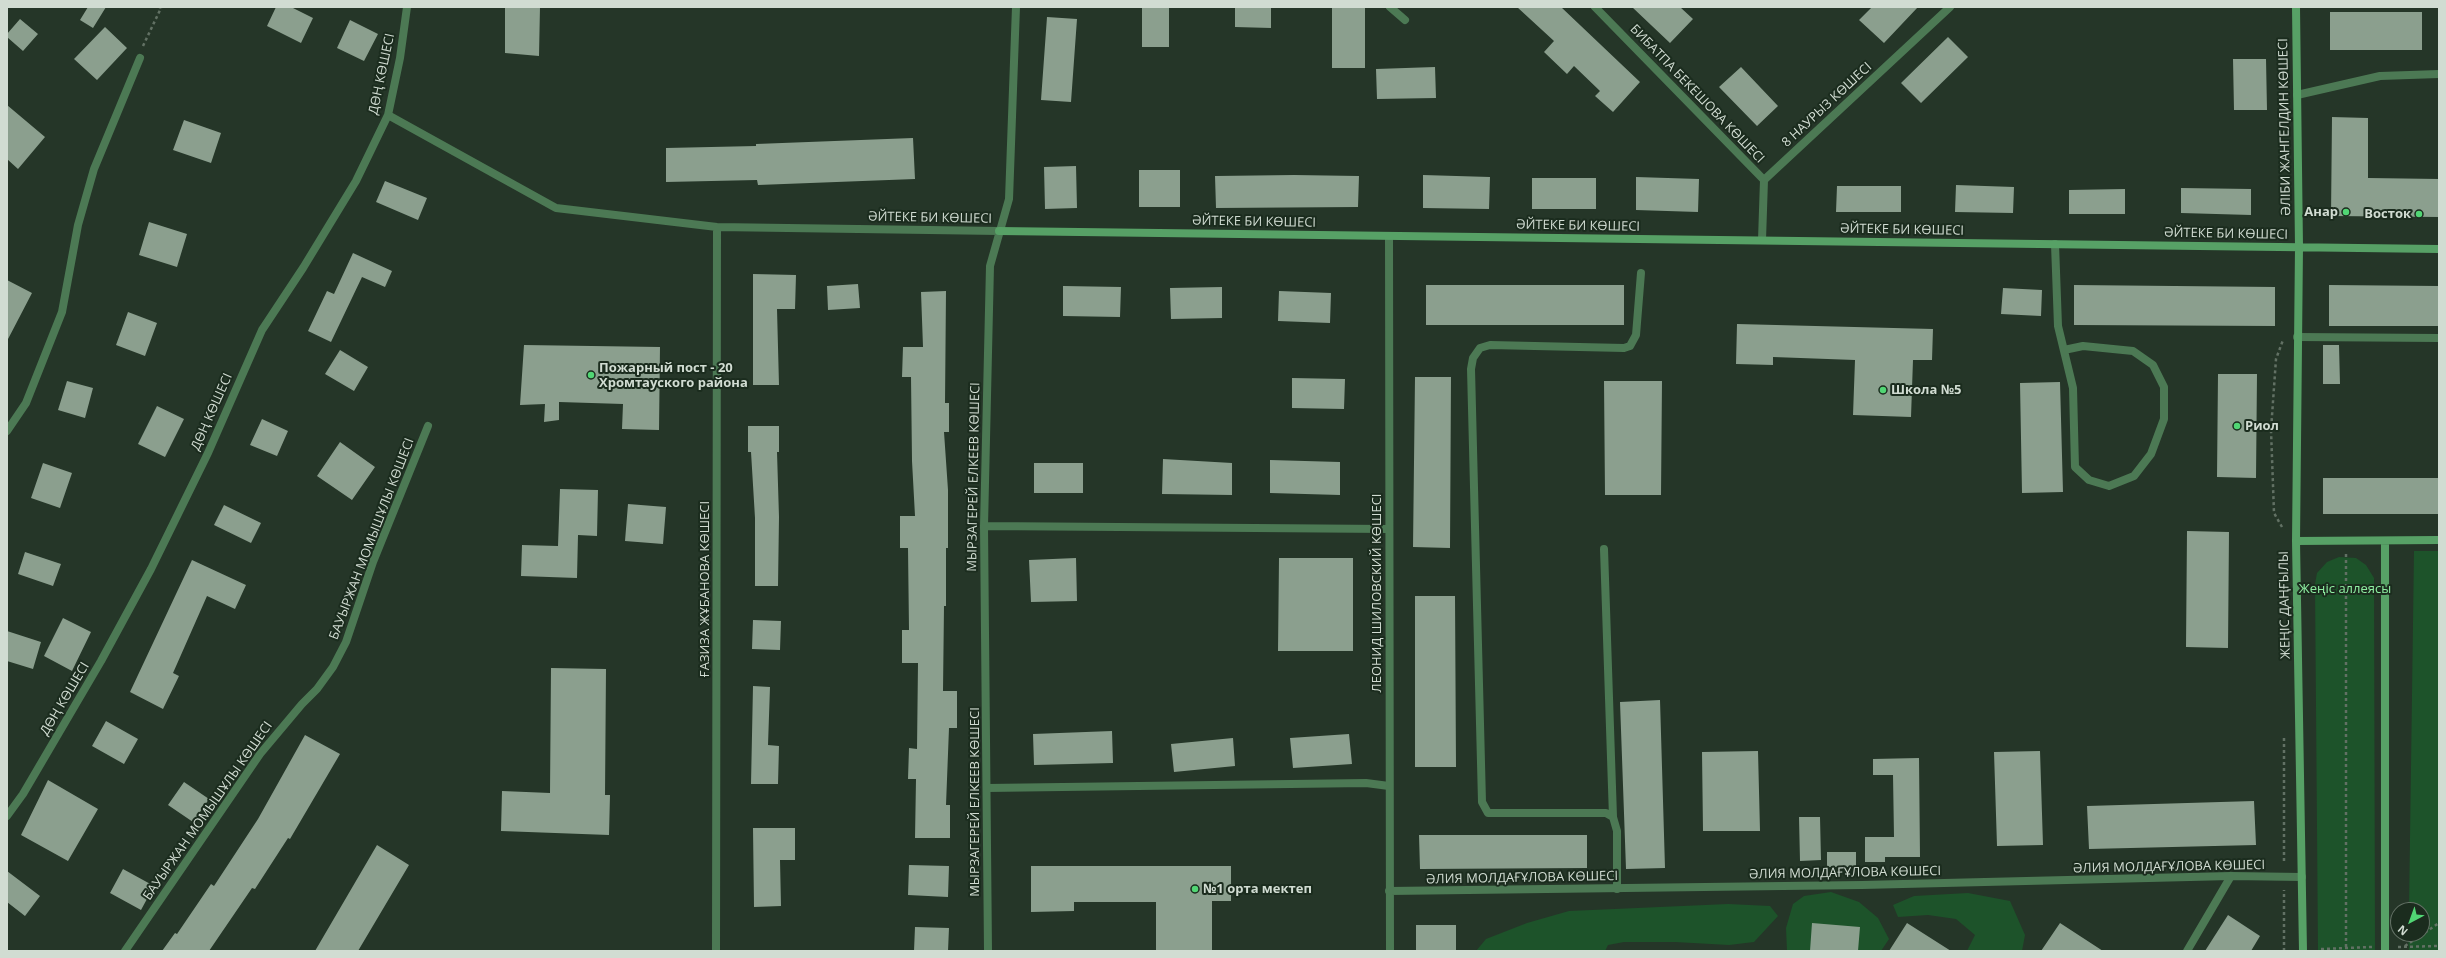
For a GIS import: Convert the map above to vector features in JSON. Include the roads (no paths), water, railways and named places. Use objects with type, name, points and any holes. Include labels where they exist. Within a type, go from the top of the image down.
[{"type":"street","name":"ДӨҢ КӨШЕСІ","points":[[7,816],[22,794],[101,661],[151,568],[204,460],[262,330],[303,268],[356,181],[388,115],[400,58],[407,7]]},
{"type":"street","name":"МЫРЗАГЕРЕЙ ЕЛКЕЕВ КӨШЕСІ","points":[[988,951],[984,526],[990,266],[1009,198],[1016,7]]},
{"type":"street","points":[[1390,7],[1405,20]]},
{"type":"street","name":"БИБАТПА БЕКЕШОВА КӨШЕСІ","points":[[1595,7],[1764,180]]},
{"type":"street","name":"8 НАУРЫЗ КӨШЕСІ","points":[[1764,180],[1950,7]]},
{"type":"street","name":"ӘЛІБИ ЖАНГЕЛДИН КӨШЕСІ","points":[[2296,7],[2299,247],[2296,541]]},
{"type":"street","points":[[7,431],[26,403],[62,312],[78,225],[92,176],[140,58]]},
{"type":"street","points":[[2297,95],[2380,76],[2439,74]]},
{"type":"street","name":"ӘЙТЕКЕ БИ КӨШЕСІ","points":[[388,115],[556,208],[717,227],[2439,249]]},
{"type":"street","points":[[1762,240],[1764,180]]},
{"type":"street","name":"ҒАЗИЗА ЖҰБАНОВА КӨШЕСІ","points":[[716,951],[717,227]]},
{"type":"street","name":"ЛЕОНИД ШИЛОВСКИЙ КӨШЕСІ","points":[[1389,236],[1390,951]]},
{"type":"street","points":[[2055,244],[2058,326],[2073,388],[2076,467],[2089,480],[2109,486],[2134,476],[2151,454],[2164,419],[2164,387],[2153,366],[2133,351],[2083,346],[2064,350]]},
{"type":"street","points":[[1613,817],[1606,812],[1488,813],[1482,802],[1471,369],[1473,358],[1480,348],[1490,345],[1624,348],[1630,346],[1636,335],[1641,273]]},
{"type":"street","points":[[2297,336],[2439,338]]},
{"type":"street","name":"БАУЫРЖАН МОМЫШҰЛЫ КӨШЕСІ","points":[[125,951],[260,754],[302,704],[317,689],[333,667],[346,642],[373,562],[428,426]]},
{"type":"street","points":[[984,526],[1389,529]]},
{"type":"street","name":"ЖЕҢІС ДАҢҒЫЛЫ","points":[[2303,951],[2296,541],[2439,540]]},
{"type":"street","points":[[2385,541],[2385,951]]},
{"type":"street","points":[[1604,549],[1613,817],[1617,831],[1617,889]]},
{"type":"street","points":[[987,788],[1366,783],[1389,786]]},
{"type":"street","points":[[2187,951],[2231,876]]},
{"type":"street","name":"ӘЛИЯ МОЛДАҒҰЛОВА КӨШЕСІ","points":[[1389,891],[1617,889],[2231,876],[2302,877]]},
{"type":"place","name":"Анар","points":[[2346,212]]},
{"type":"place","name":"Восток","points":[[2419,214]]},
{"type":"place","name":"Пожарный пост - 20 Хромтауского района","points":[[591,375]]},
{"type":"place","name":"Школа №5","points":[[1883,390]]},
{"type":"place","name":"Риол","points":[[2237,426]]},
{"type":"place","name":"№1 орта мектеп","points":[[1195,889]]},
{"type":"park label","name":"Жеңіс аллеясы","points":[[2345,589]]}]
